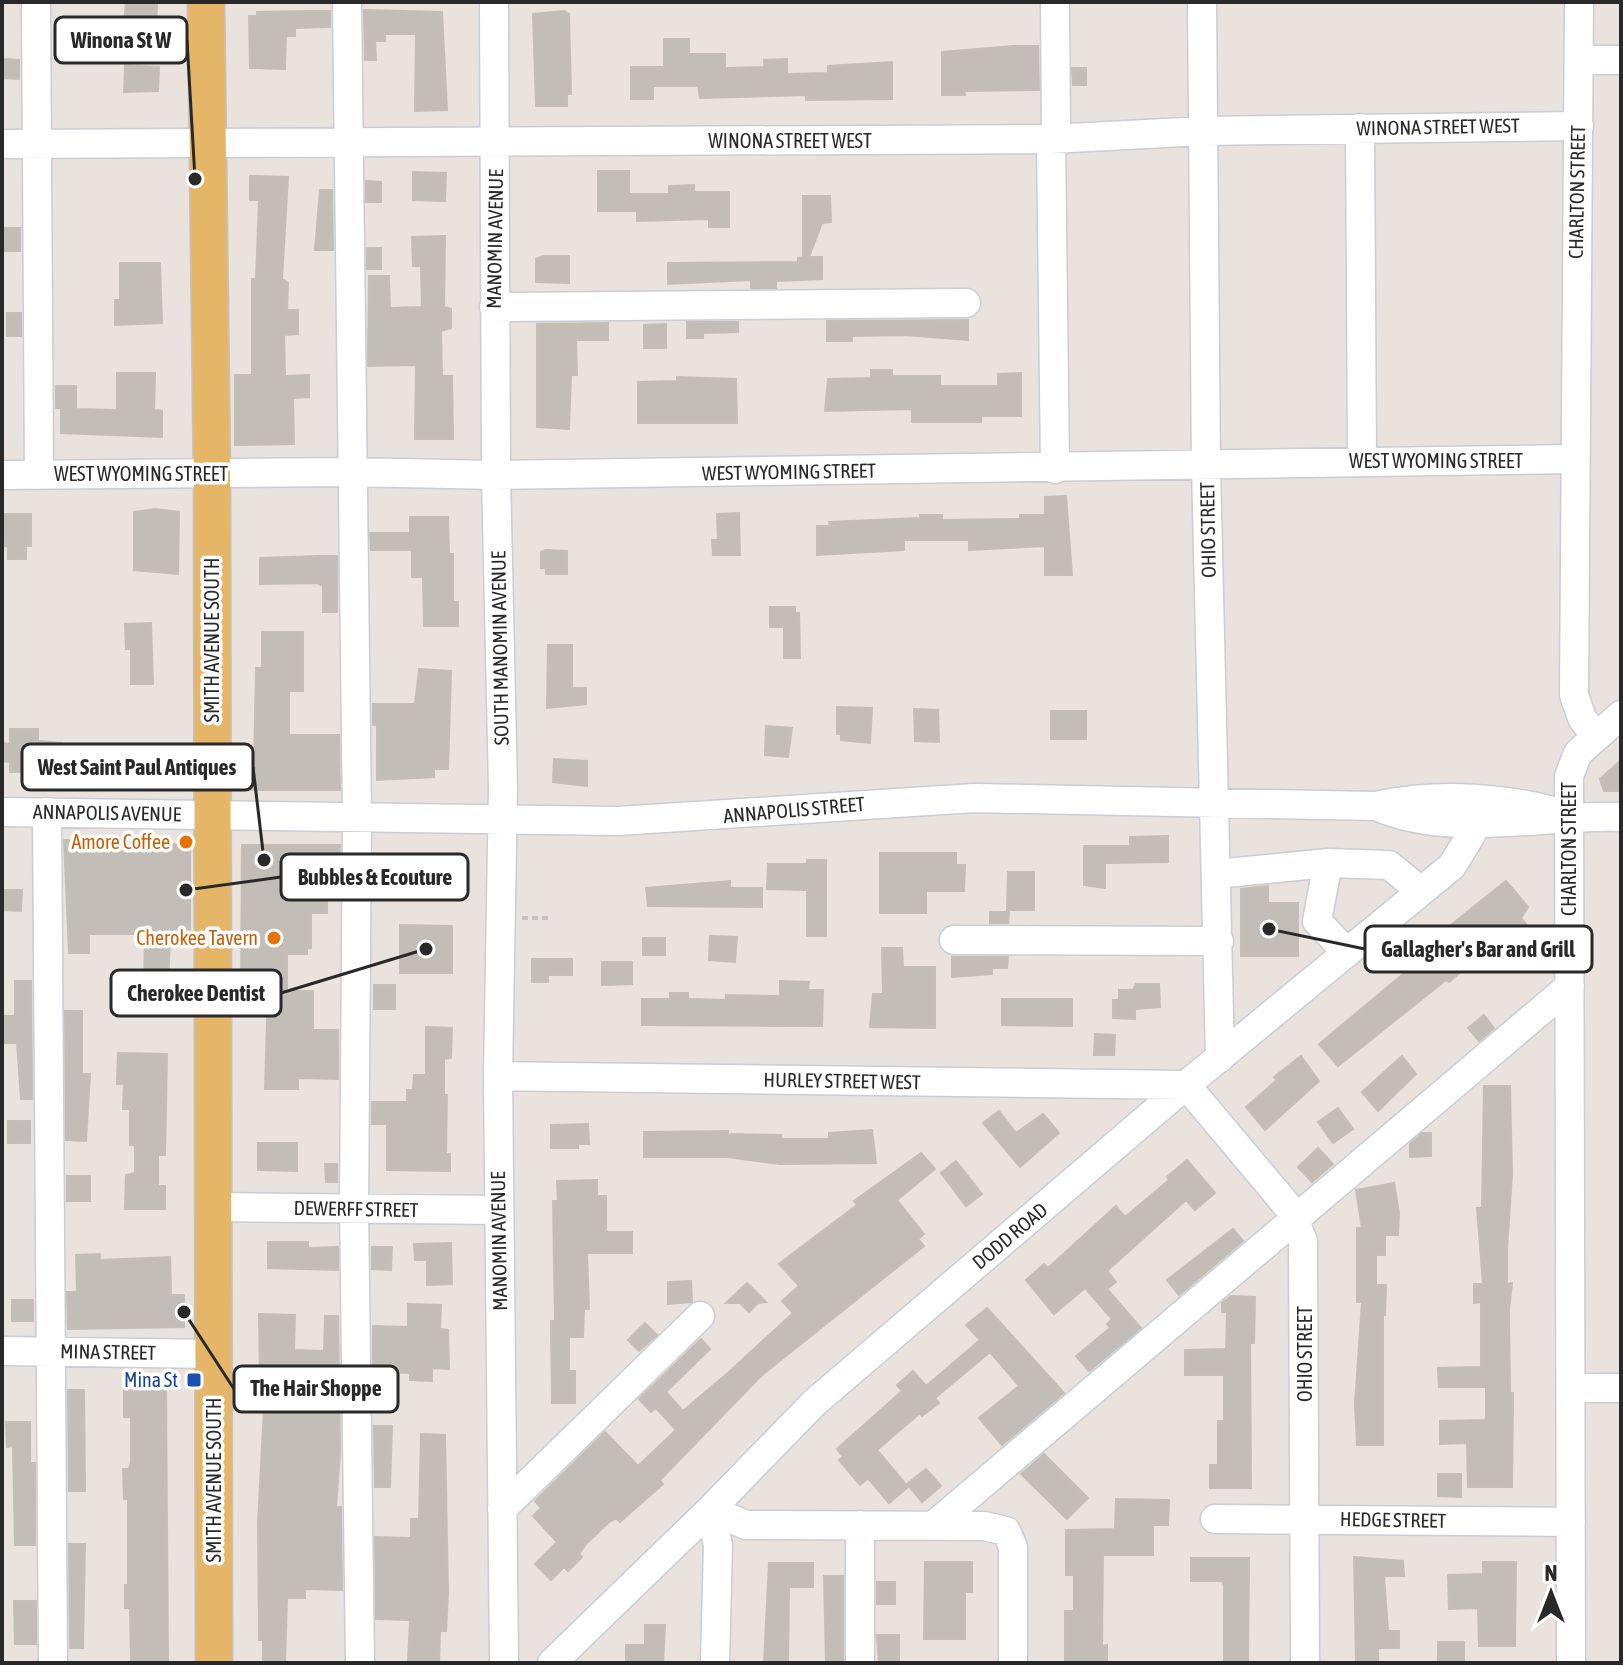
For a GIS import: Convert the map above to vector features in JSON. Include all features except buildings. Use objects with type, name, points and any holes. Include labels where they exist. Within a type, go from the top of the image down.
[{"type":"main road","name":"SMITH AVENUE SOUTH","points":[[206,2],[212,476],[214,1663]]},
{"type":"street","points":[[36,2],[39,474]]},
{"type":"street","points":[[347,2],[357,818],[354,1209],[360,1663]]},
{"type":"street","name":"MANOMIN AVENUE","points":[[494,2],[496,475]]},
{"type":"street","points":[[1055,2],[1055,469]]},
{"type":"street","name":"OHIO STREET","points":[[1202,2],[1206,467],[1220,1058]]},
{"type":"street","name":"CHARLTON STREET","points":[[1571,1663],[1568,816],[1571,766],[1595,736],[1582,718],[1574,695],[1579,2]]},
{"type":"street","points":[[1580,60],[1621,60]]},
{"type":"street","name":"WINONA STREET WEST","points":[[2,144],[1054,138],[1203,131],[1579,126]]},
{"type":"street","points":[[1360,128],[1362,460]]},
{"type":"street","points":[[494,307],[966,303]]},
{"type":"street","name":"WEST WYOMING STREET","points":[[2,475],[212,476],[352,472],[496,475],[1206,467],[1362,460],[1575,459]]},
{"type":"street","name":"SOUTH MANOMIN AVENUE","points":[[496,475],[502,820]]},
{"type":"street","points":[[1595,736],[1621,715]]},
{"type":"street","name":"ANNAPOLIS STREET","points":[[212,815],[502,820],[689,819],[974,798],[1376,806],[1408,799],[1522,802],[1568,816]]},
{"type":"street","name":"ANNAPOLIS STREET","points":[[1376,806],[1406,819],[1532,823],[1568,816],[1621,817]]},
{"type":"street","name":"ANNAPOLIS AVENUE","points":[[2,812],[212,815]]},
{"type":"street","points":[[47,812],[53,1663]]},
{"type":"street","name":"MANOMIN AVENUE","points":[[502,820],[498,1210],[504,1663]]},
{"type":"street","name":"DODD ROAD","points":[[552,1663],[710,1510],[814,1403],[1186,1085],[1452,866],[1471,835],[1470,821]]},
{"type":"street","points":[[1216,874],[1328,863],[1389,865],[1421,891]]},
{"type":"street","points":[[1328,863],[1317,921],[1347,953]]},
{"type":"street","points":[[954,940],[1219,941]]},
{"type":"street","points":[[933,1526],[1570,986]]},
{"type":"street","name":"HURLEY STREET WEST","points":[[498,1076],[1186,1085]]},
{"type":"street","name":"OHIO STREET","points":[[1186,1085],[1290,1209],[1303,1241],[1305,1663]]},
{"type":"street","name":"DEWERFF STREET","points":[[213,1207],[498,1210]]},
{"type":"street","points":[[502,1509],[700,1316]]},
{"type":"street","name":"MINA STREET","points":[[2,1351],[214,1354]]},
{"type":"street","points":[[1571,1388],[1621,1388]]},
{"type":"street","points":[[710,1510],[746,1525],[984,1526],[1006,1531],[1013,1547],[1013,1663]]},
{"type":"street","points":[[710,1510],[718,1545],[715,1663]]},
{"type":"street","name":"HEDGE STREET","points":[[1215,1519],[1571,1522]]},
{"type":"street","points":[[860,1525],[860,1663]]},
{"type":"path","points":[[515,918],[552,918]]},
{"type":"place","name":"Winona St W","points":[[195,179]]},
{"type":"place","name":"Amore Coffee","points":[[186,842]]},
{"type":"place","name":"West Saint Paul Antiques","points":[[264,860]]},
{"type":"place","name":"Bubbles & Ecouture","points":[[186,890]]},
{"type":"place","name":"Gallagher's Bar and Grill","points":[[1269,929]]},
{"type":"place","name":"Cherokee Tavern","points":[[274,938]]},
{"type":"place","name":"Cherokee Dentist","points":[[426,949]]},
{"type":"place","name":"The Hair Shoppe","points":[[184,1312]]},
{"type":"place","name":"Mina St","points":[[194,1380]]}]
